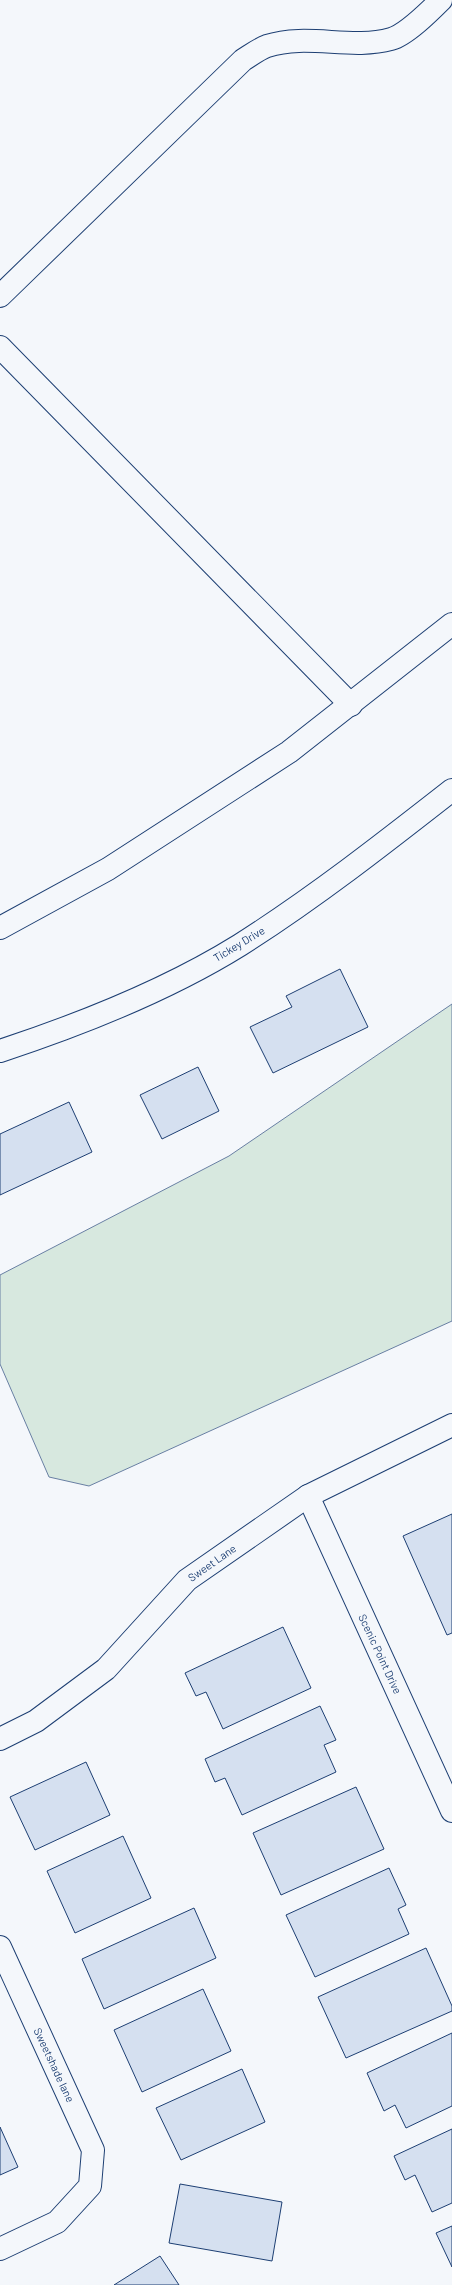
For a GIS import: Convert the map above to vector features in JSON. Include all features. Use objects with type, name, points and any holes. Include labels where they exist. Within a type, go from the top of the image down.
[{"type":"street","points":[[0,296],[243,60],[267,46],[302,40],[361,42],[392,39],[420,20],[441,0]]},
{"type":"street","points":[[0,347],[351,705]]},
{"type":"street","points":[[0,928],[108,869],[289,752],[351,705],[452,624]]},
{"type":"street","name":"Tickey Drive","points":[[0,1051],[75,1025],[191,972],[239,945],[329,885],[452,790]]},
{"type":"street","name":"Sweet Lane","points":[[0,1739],[36,1721],[106,1669],[187,1580],[308,1496],[452,1425]]},
{"type":"street","name":"Scenic Point Drive","points":[[308,1496],[452,1811]]},
{"type":"street","name":"Sweetshade lane","points":[[0,1947],[93,2150],[90,2186],[57,2222],[0,2250]]},
{"type":"shaded area","points":[[452,1004],[452,1321],[89,1486],[49,1477],[0,1364],[0,1275],[229,1156]]},
{"type":"building","points":[[340,969],[368,1027],[273,1073],[250,1027],[292,1007],[286,996]]},
{"type":"building","points":[[198,1067],[219,1111],[162,1139],[140,1095]]},
{"type":"building","points":[[69,1102],[92,1152],[0,1195],[0,1134]]},
{"type":"building","points":[[452,1514],[452,1633],[447,1635],[403,1536]]},
{"type":"building","points":[[283,1627],[311,1688],[223,1729],[206,1692],[196,1696],[185,1673]]},
{"type":"building","points":[[320,1706],[336,1740],[324,1745],[336,1772],[242,1815],[225,1778],[215,1782],[205,1759]]},
{"type":"building","points":[[86,1762],[110,1815],[35,1850],[10,1797]]},
{"type":"building","points":[[356,1787],[384,1849],[281,1895],[253,1833]]},
{"type":"building","points":[[123,1836],[151,1898],[75,1933],[47,1871]]},
{"type":"building","points":[[389,1868],[406,1905],[398,1909],[409,1934],[315,1977],[286,1915]]},
{"type":"building","points":[[194,1908],[216,1958],[104,2009],[82,1959]]},
{"type":"building","points":[[426,1948],[452,2006],[452,2011],[346,2058],[318,1997]]},
{"type":"building","points":[[203,1989],[231,2051],[142,2092],[114,2030]]},
{"type":"building","points":[[452,2033],[452,2106],[406,2128],[395,2105],[384,2111],[367,2073]]},
{"type":"building","points":[[242,2069],[265,2122],[181,2160],[156,2108]]},
{"type":"building","points":[[0,2127],[18,2167],[0,2175]]},
{"type":"building","points":[[452,2129],[452,2203],[432,2212],[415,2175],[405,2180],[394,2156]]},
{"type":"building","points":[[180,2184],[282,2202],[272,2261],[169,2243]]},
{"type":"building","points":[[452,2226],[452,2267],[436,2233]]},
{"type":"building","points":[[160,2256],[179,2285],[114,2285]]}]
